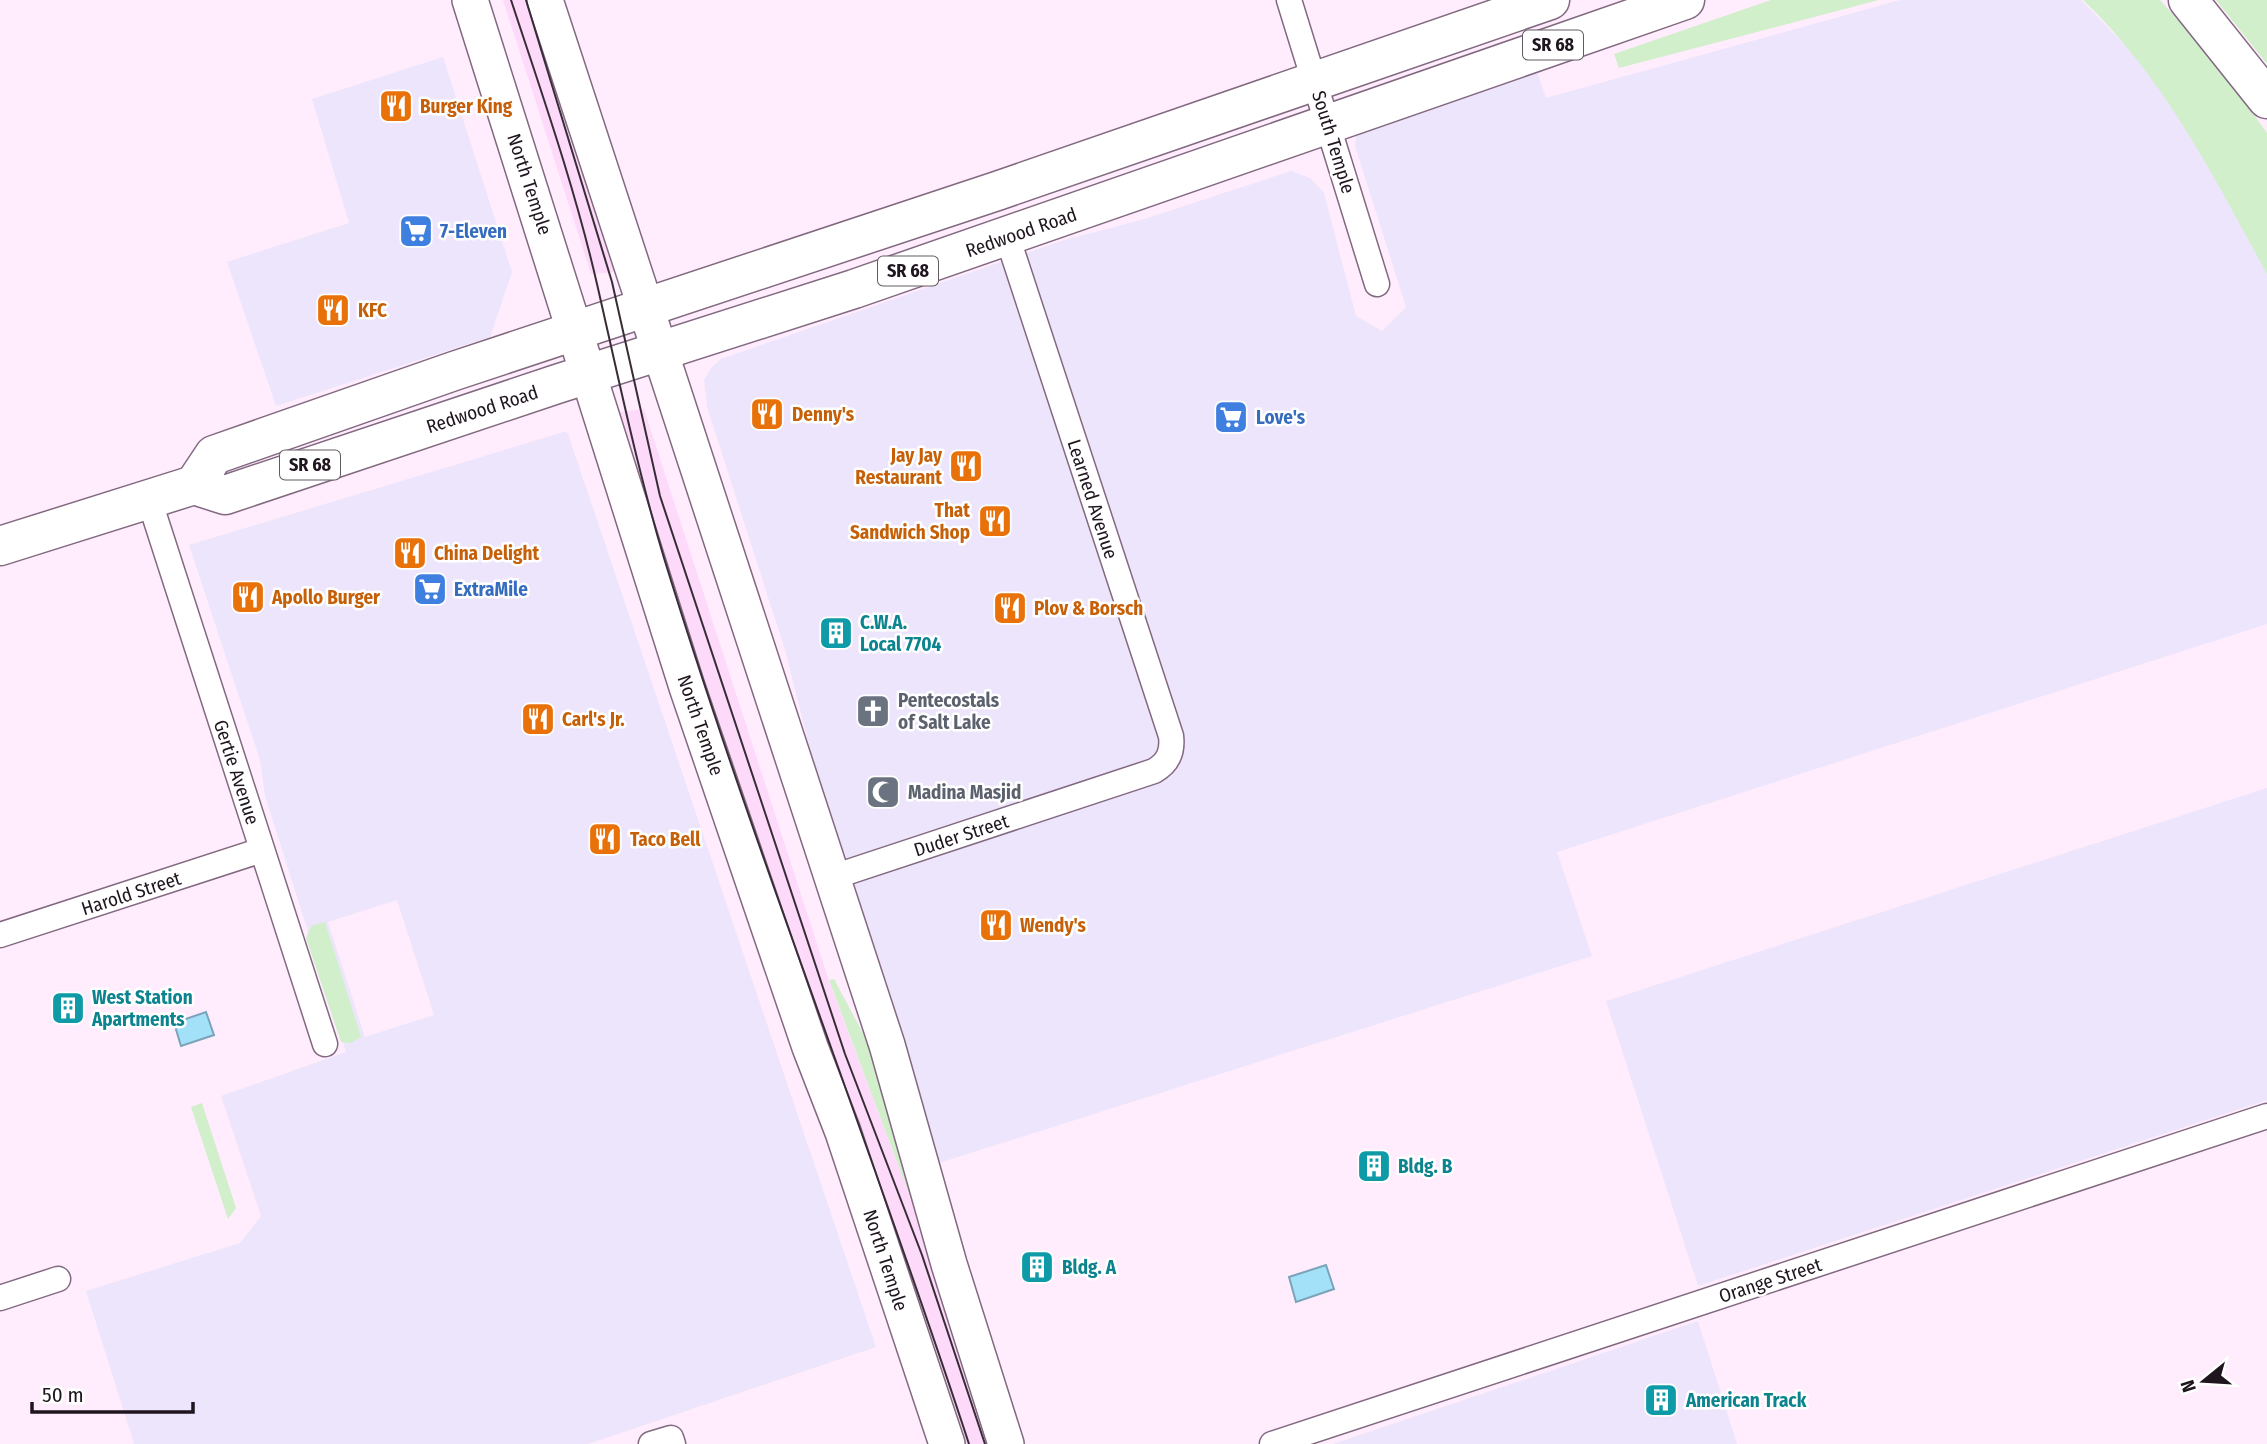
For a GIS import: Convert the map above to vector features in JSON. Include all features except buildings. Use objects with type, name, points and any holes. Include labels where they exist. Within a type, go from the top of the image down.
[{"type":"main road","name":"North Temple","points":[[470,0],[578,332],[687,687],[810,1047],[843,1132],[947,1444]]},
{"type":"main road","points":[[545,0],[887,1045],[949,1264],[1006,1444]]},
{"type":"main road","name":"SR 68","points":[[194,485],[214,455],[454,371],[645,310],[1550,0]]},
{"type":"main road","name":"Redwood Road","points":[[194,485],[225,495],[1007,236],[1685,0]]},
{"type":"main road","points":[[2188,0],[2267,99]]},
{"type":"main road","points":[[0,546],[194,485]]},
{"type":"street","name":"South Temple","points":[[1289,0],[1377,284]]},
{"type":"street","name":"Learned Avenue","points":[[1007,236],[1171,736],[1172,744],[1167,761]]},
{"type":"street","name":"Gertie Avenue","points":[[149,499],[325,1044]]},
{"type":"street","name":"Duder Street","points":[[833,877],[1119,784],[1154,771],[1167,761]]},
{"type":"street","name":"Harold Street","points":[[0,935],[262,850]]},
{"type":"street","name":"Orange Street","points":[[1272,1444],[2267,1116]]},
{"type":"street","points":[[0,1298],[58,1279]]},
{"type":"shaded area","points":[[503,0],[535,0],[617,272],[591,274]]},
{"type":"shaded area","points":[[1900,0],[2081,0],[2174,95],[2267,264],[2267,624],[1557,852],[1592,956],[936,1164],[828,820],[785,650],[707,407],[704,380],[711,368],[721,359],[1061,241],[1141,220],[1291,171],[1310,178],[1324,193],[1356,316],[1382,331],[1406,307],[1355,146],[1356,136],[1360,131],[1537,72],[1546,98]]},
{"type":"shaded area","points":[[443,57],[512,272],[490,337],[276,406],[227,262],[349,223],[312,99]]},
{"type":"shaded area","points":[[644,409],[830,984],[912,1202],[993,1444],[964,1444],[903,1262],[810,1016],[619,412]]},
{"type":"shaded area","points":[[567,431],[876,1347],[588,1444],[134,1444],[86,1291],[240,1243],[261,1216],[221,1096],[346,1052],[265,796],[260,760],[189,545]],"holes":[[[397,900],[434,1015],[365,1037],[328,922]]]},
{"type":"shaded area","points":[[2267,788],[2267,1100],[1698,1286],[1606,1001]]},
{"type":"shaded area","points":[[1698,1321],[1737,1444],[1333,1444]]},
{"type":"green space","points":[[1771,0],[1879,0],[1619,68],[1614,54]]},
{"type":"green space","points":[[2083,0],[2160,0],[2221,69],[2267,133],[2267,274],[2207,165],[2163,95],[2112,30]]},
{"type":"green space","points":[[2216,0],[2267,0],[2267,64]]},
{"type":"green space","points":[[325,922],[361,1037],[351,1043],[341,1042],[306,938],[311,926]]},
{"type":"green space","points":[[834,979],[873,1052],[915,1200],[912,1202],[829,980]]},
{"type":"green space","points":[[202,1103],[236,1208],[228,1219],[191,1107]]},
{"type":"water","points":[[206,1012],[214,1035],[181,1046],[174,1023]]},
{"type":"water","points":[[1326,1265],[1334,1289],[1296,1302],[1289,1277]]},
{"type":"tram line","points":[[511,0],[579,212],[636,456],[664,558],[737,781],[969,1444]]},
{"type":"tram line","points":[[526,0],[612,282],[660,496],[845,1054],[922,1255],[985,1444]]},
{"type":"place","name":"Burger King","points":[[396,106]]},
{"type":"place","name":"7-Eleven","points":[[416,231]]},
{"type":"place","name":"KFC","points":[[333,310]]},
{"type":"place","name":"Denny's","points":[[767,414]]},
{"type":"place","name":"Love's","points":[[1231,417]]},
{"type":"place","name":"Jay Jay Restaurant","points":[[966,466]]},
{"type":"place","name":"That Sandwich Shop","points":[[995,521]]},
{"type":"place","name":"China Delight","points":[[410,553]]},
{"type":"place","name":"ExtraMile","points":[[430,589]]},
{"type":"place","name":"Apollo Burger","points":[[248,597]]},
{"type":"place","name":"Plov & Borsch","points":[[1010,608]]},
{"type":"place","name":"C.W.A. Local 7704","points":[[836,633]]},
{"type":"place","name":"Pentecostals of Salt Lake","points":[[873,711]]},
{"type":"place","name":"Carl's Jr.","points":[[538,719]]},
{"type":"place","name":"Madina Masjid","points":[[883,792]]},
{"type":"place","name":"Taco Bell","points":[[605,839]]},
{"type":"place","name":"Wendy's","points":[[996,925]]},
{"type":"place","name":"West Station Apartments","points":[[68,1008]]},
{"type":"place","name":"Bldg. B","points":[[1374,1166]]},
{"type":"place","name":"Bldg. A","points":[[1037,1267]]},
{"type":"place","name":"American Track","points":[[1661,1400]]}]
